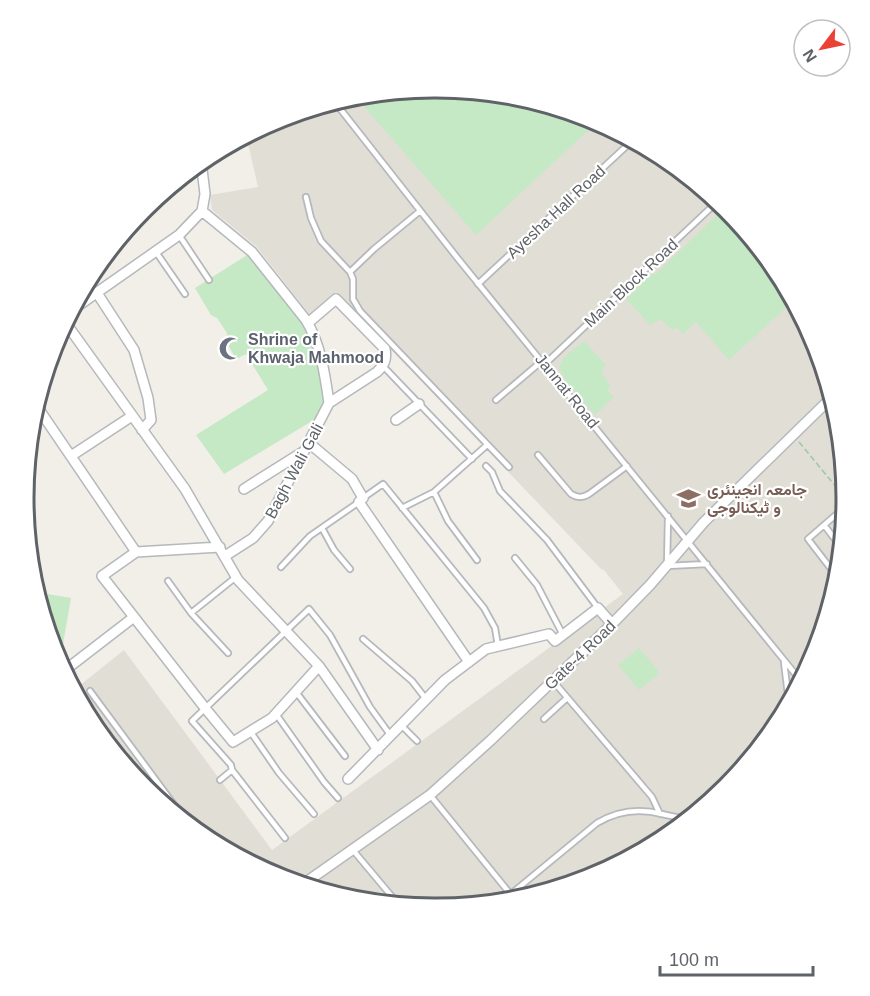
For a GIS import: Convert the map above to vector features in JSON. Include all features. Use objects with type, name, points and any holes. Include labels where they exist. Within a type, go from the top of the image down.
[{"type":"street","points":[[87,300],[179,235],[202,211],[205,194],[202,172]]},
{"type":"street","name":"Bagh Wali Gali","points":[[202,211],[252,252],[308,323],[324,367],[329,403]]},
{"type":"street","points":[[97,293],[134,350],[148,398],[151,420],[142,430]]},
{"type":"street","points":[[308,323],[336,299],[385,350],[387,357],[383,366]]},
{"type":"street","points":[[71,331],[185,489],[237,577],[319,666],[378,750]]},
{"type":"street","name":"Bagh Wali Gali","points":[[225,556],[253,538],[268,521],[280,502],[329,403],[383,366]]},
{"type":"street","name":"Gate-4 Road","points":[[311,879],[430,795],[554,682],[667,566],[704,522],[824,404]]},
{"type":"street","points":[[396,420],[420,405]]},
{"type":"street","points":[[43,415],[136,552]]},
{"type":"street","points":[[71,456],[132,416]]},
{"type":"street","points":[[244,489],[306,447],[352,479],[361,500],[469,662]]},
{"type":"street","points":[[220,547],[136,552],[102,576],[233,742],[276,714],[319,666]]},
{"type":"street","points":[[348,779],[445,680],[486,649],[549,634],[555,641],[598,608],[612,624]]},
{"type":"street","points":[[72,665],[134,617]]},
{"type":"lane","name":"Jannat Road","points":[[340,109],[478,284],[794,674]]},
{"type":"lane","name":"Ayesha Hall Road","points":[[478,284],[626,146]]},
{"type":"lane","points":[[306,197],[311,218],[321,241],[350,272],[353,279],[353,299],[360,311],[509,467]]},
{"type":"lane","name":"Main Block Road","points":[[496,400],[544,363],[711,208]]},
{"type":"lane","points":[[350,272],[420,211]]},
{"type":"lane","points":[[179,235],[209,280]]},
{"type":"lane","points":[[155,251],[185,294]]},
{"type":"lane","points":[[383,366],[472,459]]},
{"type":"lane","points":[[402,508],[434,492],[487,445]]},
{"type":"lane","points":[[538,455],[576,497],[589,494],[627,466]]},
{"type":"lane","points":[[486,466],[492,472],[500,491],[547,540],[598,608]]},
{"type":"lane","points":[[281,567],[310,536],[383,484],[484,608],[495,628],[498,646]]},
{"type":"lane","points":[[434,492],[448,520],[477,560]]},
{"type":"lane","points":[[829,567],[808,541],[809,537],[835,515]]},
{"type":"lane","points":[[668,516],[667,566],[707,564]]},
{"type":"lane","points":[[824,525],[833,537]]},
{"type":"lane","points":[[322,528],[340,559],[351,568]]},
{"type":"lane","points":[[515,558],[537,585],[563,635]]},
{"type":"lane","points":[[191,614],[237,577]]},
{"type":"lane","points":[[168,580],[191,614],[228,653]]},
{"type":"lane","points":[[285,838],[232,770],[231,765],[192,722],[309,609],[330,635],[370,707],[391,736]]},
{"type":"lane","points":[[363,639],[412,681],[426,699]]},
{"type":"lane","points":[[784,663],[787,688]]},
{"type":"lane","points":[[554,682],[652,797],[660,814]]},
{"type":"lane","points":[[90,691],[168,796]]},
{"type":"lane","points":[[296,692],[345,756]]},
{"type":"lane","points":[[544,719],[567,698]]},
{"type":"lane","points":[[276,714],[338,798]]},
{"type":"lane","points":[[401,725],[417,741]]},
{"type":"lane","points":[[250,731],[279,773],[314,814]]},
{"type":"lane","points":[[220,780],[232,770]]},
{"type":"lane","points":[[430,795],[508,892]]},
{"type":"lane","points":[[514,891],[608,816],[639,810],[676,818]]},
{"type":"lane","points":[[352,849],[391,896]]},
{"type":"path","points":[[793,435],[836,486]]},
{"type":"shaded area","name":"جامعہ انجینئری و ٹیکنالوجی","points":[[409,98],[461,98],[513,105],[539,111],[588,128],[635,151],[679,180],[736,234],[753,254],[782,298],[814,369],[822,394],[832,446],[836,498],[835,524],[822,602],[794,675],[768,721],[753,742],[699,799],[679,816],[635,845],[564,877],[539,885],[487,895],[461,898],[409,898],[331,885],[258,857],[212,831],[191,816],[134,762],[117,742],[88,698],[81,684],[124,650],[272,850],[623,594],[603,569],[336,292],[310,315],[256,246],[212,210],[210,195],[258,187],[248,144],[306,119],[357,105]]},
{"type":"green space","points":[[409,98],[461,98],[539,111],[590,129],[476,235],[362,104]]},
{"type":"green space","points":[[717,214],[753,254],[787,307],[729,360],[696,322],[683,334],[677,327],[673,330],[661,320],[650,325],[626,299],[652,272],[655,275]]},
{"type":"green space","name":"Shrine of Khwaja Mahmood","points":[[252,252],[306,320],[329,403],[317,429],[312,421],[224,474],[196,435],[268,390],[246,354],[236,359],[226,341],[227,333],[217,318],[211,315],[195,288]]},
{"type":"green space","points":[[584,341],[606,365],[602,374],[611,386],[607,390],[614,397],[595,415],[565,380],[559,368],[564,357]]},
{"type":"green space","points":[[46,594],[71,598],[63,645]]},
{"type":"green space","points":[[639,648],[660,673],[639,690],[618,665]]},
{"type":"place","name":"Shrine of Khwaja Mahmood","points":[[230,348]]},
{"type":"place","name":"جامعہ انجینئری و ٹیکنالوجی","points":[[689,498]]}]
